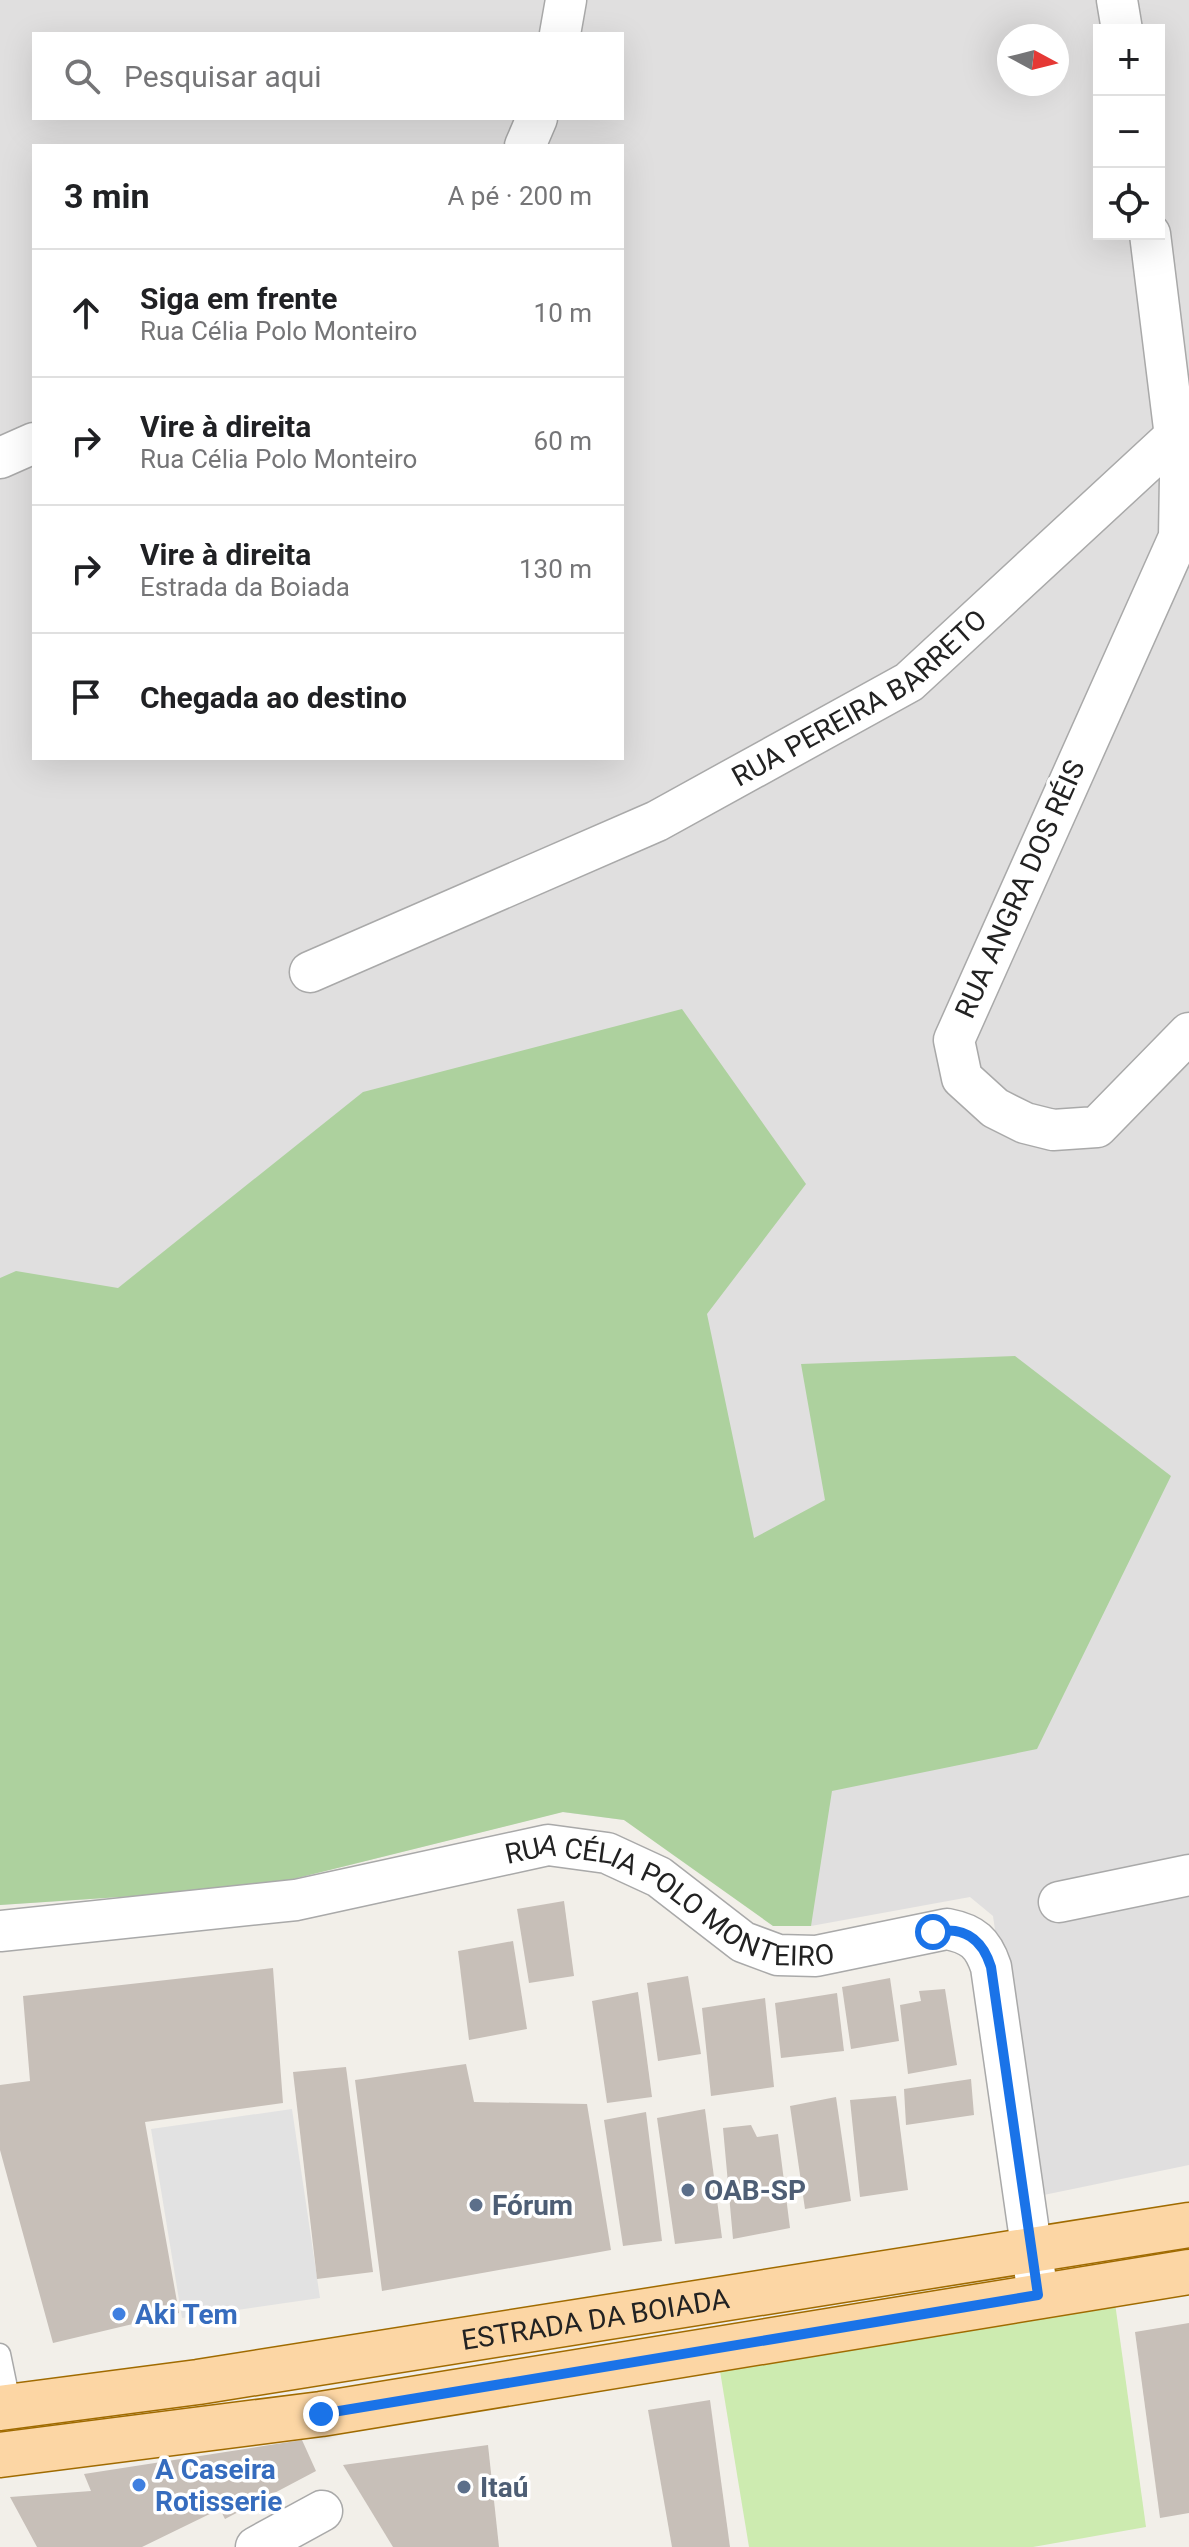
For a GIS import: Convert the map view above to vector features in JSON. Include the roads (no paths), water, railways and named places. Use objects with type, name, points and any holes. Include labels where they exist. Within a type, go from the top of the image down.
[{"type":"main road","name":"ESTRADA DA BOIADA","points":[[6,2408],[230,2378],[1189,2225]]},
{"type":"main road","name":"ESTRADA DA BOIADA","points":[[0,2455],[321,2414],[1189,2272]]},
{"type":"street","points":[[560,32],[566,0]]},
{"type":"street","points":[[1117,0],[1121,24]]},
{"type":"street","points":[[526,144],[536,120]]},
{"type":"street","points":[[1151,240],[1174,437]]},
{"type":"street","name":"RUA PEREIRA BARRETO","points":[[310,972],[657,821],[909,682],[1174,437]]},
{"type":"street","name":"RUA ANGRA DOS RÉIS","points":[[1174,437],[1180,477],[1179,537],[972,991],[954,1040],[962,1078],[984,1101],[1025,1123],[1053,1130],[1097,1127],[1189,1033]]},
{"type":"street","points":[[0,458],[32,444]]},
{"type":"street","name":"RUA CÉLIA POLO MONTEIRO","points":[[0,1931],[296,1900],[548,1845],[607,1853],[659,1877],[743,1942],[778,1955],[816,1956],[947,1929],[963,1932],[975,1938],[986,1950],[991,1967],[1038,2295]]},
{"type":"street","points":[[1059,1902],[1189,1875]]},
{"type":"street","points":[[256,2547],[322,2511]]},
{"type":"lane","points":[[0,2354],[6,2408]]},
{"type":"place","name":"OAB-SP","points":[[688,2190]]},
{"type":"place","name":"Fórum","points":[[476,2205]]},
{"type":"place","name":"Aki Tem","points":[[119,2314]]},
{"type":"place","name":"A Caseira Rotisserie","points":[[139,2485]]},
{"type":"place","name":"Itaú","points":[[464,2487]]}]
